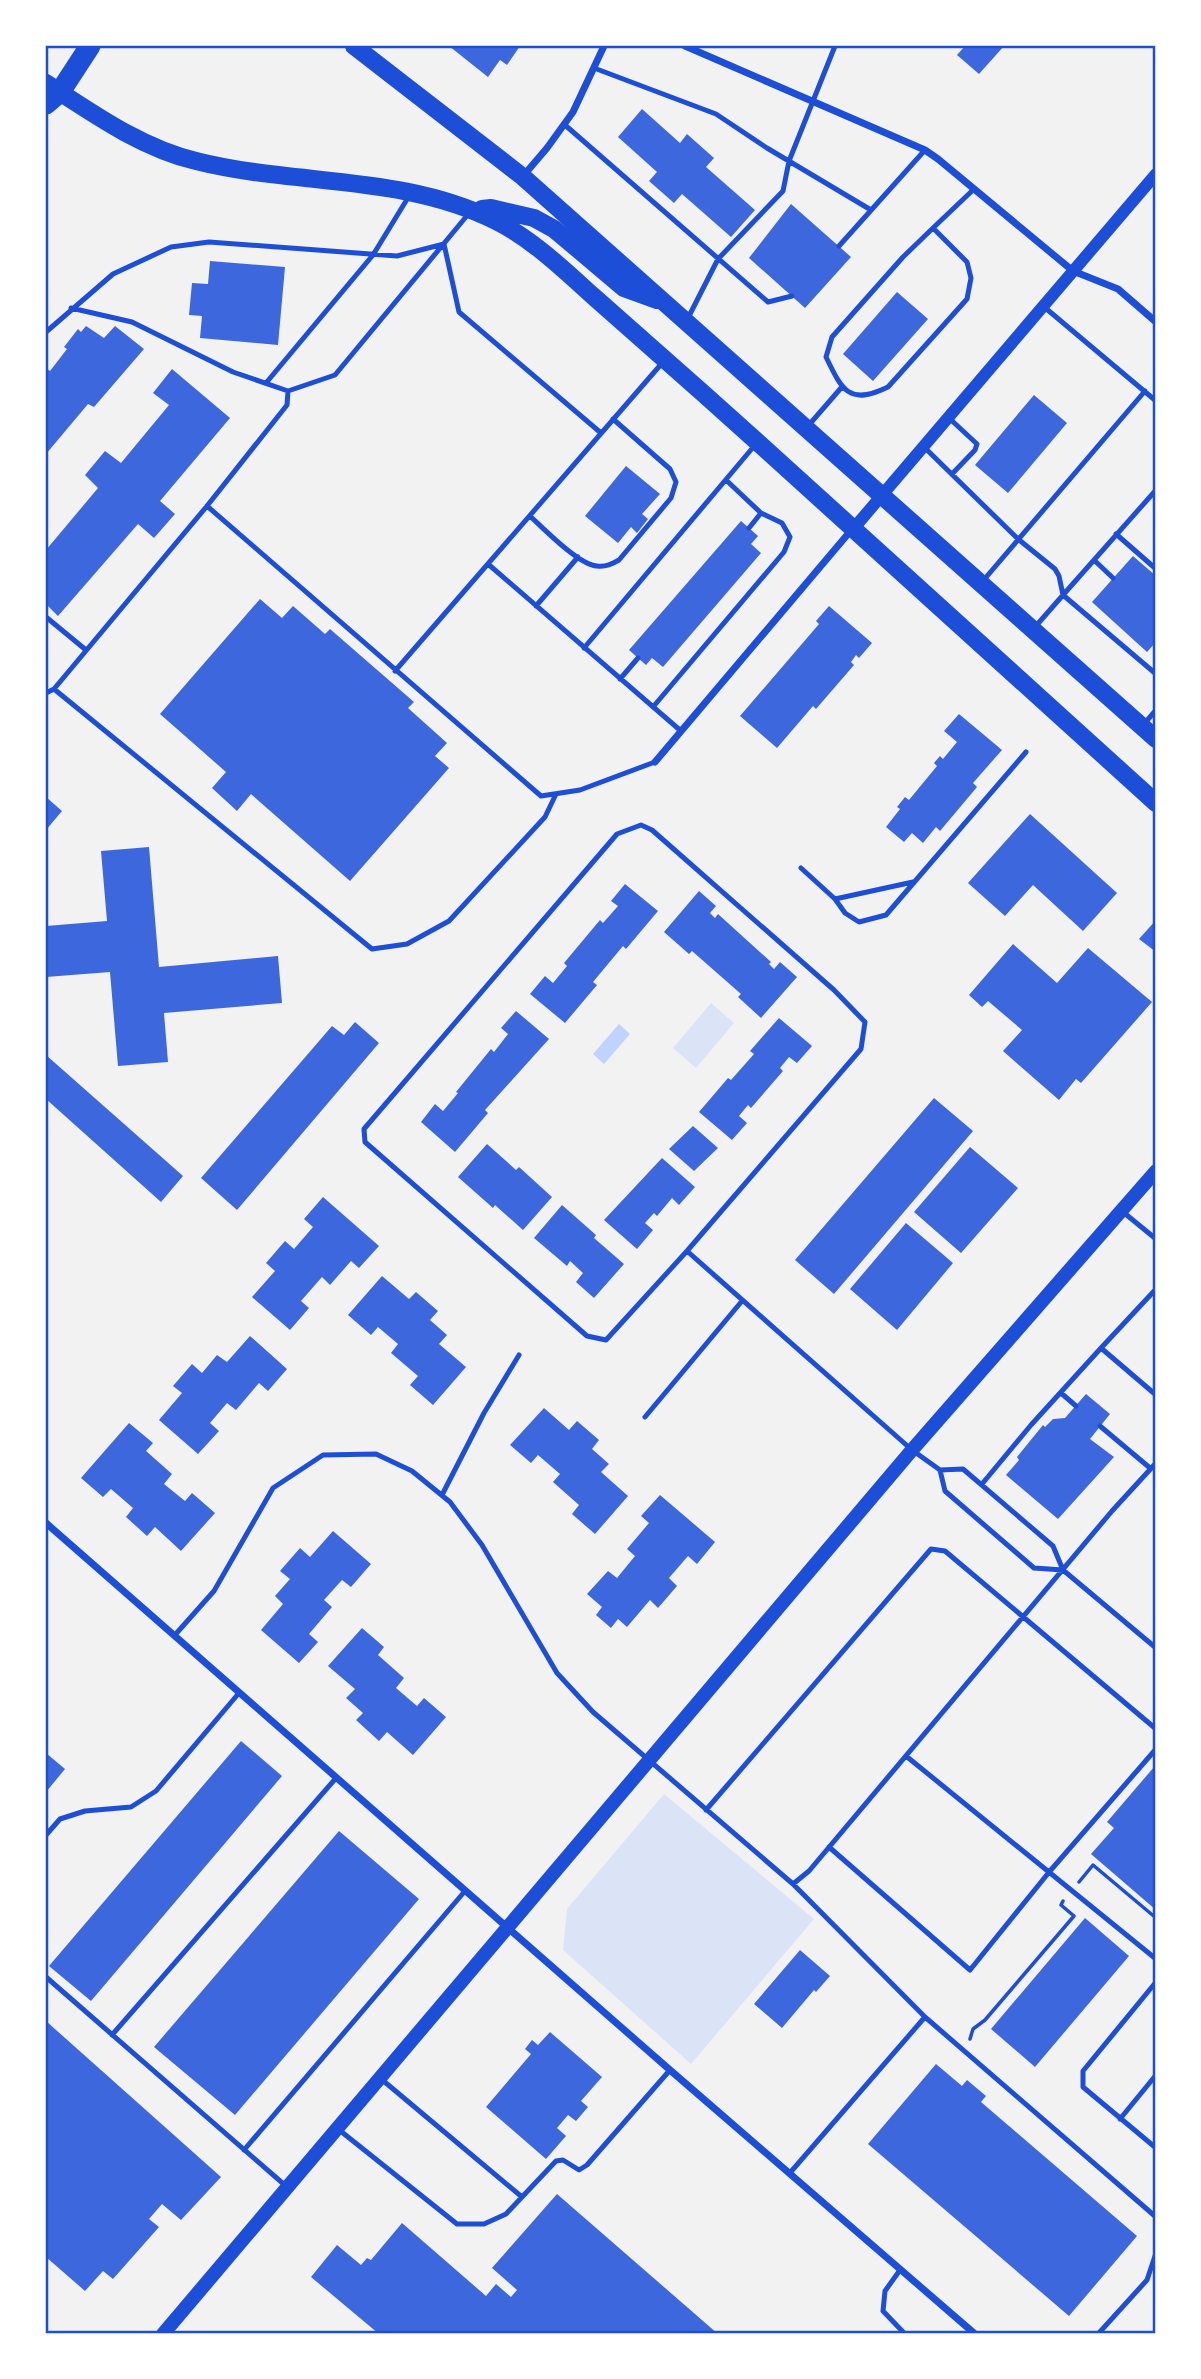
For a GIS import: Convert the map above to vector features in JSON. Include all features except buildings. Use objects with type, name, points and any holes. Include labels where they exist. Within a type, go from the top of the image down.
[{"type":"highway","points":[[50,93],[90,46]]},
{"type":"main road","points":[[354,46],[523,177],[1156,739]]},
{"type":"main road","points":[[50,93],[155,147],[193,161],[321,181],[380,186],[471,210],[497,222],[542,252],[665,359],[1156,803]]},
{"type":"main road","points":[[471,210],[491,208],[534,218],[554,229],[624,288],[667,303]]},
{"type":"main road","points":[[163,2333],[912,1450],[1156,1171]]},
{"type":"street","points":[[523,177],[565,125],[604,46]]},
{"type":"street","points":[[685,46],[925,150],[1073,271],[1118,289],[1156,322]]},
{"type":"street","points":[[655,762],[1156,174]]},
{"type":"street","points":[[46,1523],[789,2174],[975,2333]]},
{"type":"lane","points":[[686,321],[718,259],[766,212],[783,191],[789,161],[835,46]]},
{"type":"lane","points":[[594,68],[716,114],[871,210]]},
{"type":"lane","points":[[565,125],[768,302],[792,296]]},
{"type":"lane","points":[[839,246],[925,150]]},
{"type":"lane","points":[[933,228],[967,262],[971,278],[967,299],[888,387],[872,395],[856,395],[841,388],[826,357],[832,337],[903,257],[933,228],[974,189]]},
{"type":"lane","points":[[266,383],[373,255],[410,193]]},
{"type":"lane","points":[[71,308],[132,322],[233,372],[288,391],[335,375],[471,210]]},
{"type":"lane","points":[[46,332],[113,274],[171,247],[209,242],[397,256],[444,244]]},
{"type":"lane","points":[[444,244],[459,312],[601,433]]},
{"type":"lane","points":[[1044,306],[1156,401]]},
{"type":"lane","points":[[396,671],[665,359]]},
{"type":"lane","points":[[806,429],[841,388]]},
{"type":"lane","points":[[46,693],[54,689],[207,506],[287,405],[288,391]]},
{"type":"lane","points":[[980,584],[1144,391]]},
{"type":"lane","points":[[949,417],[976,444],[975,450],[953,474]]},
{"type":"lane","points":[[530,516],[578,557],[594,567],[609,565],[619,560],[671,498],[676,482],[670,470],[613,419]]},
{"type":"lane","points":[[584,648],[758,442]]},
{"type":"lane","points":[[924,446],[1018,539],[1055,569],[1063,595],[1156,674]]},
{"type":"lane","points":[[653,707],[784,552],[790,537],[782,523],[761,513],[726,480]]},
{"type":"lane","points":[[1032,630],[1156,490]]},
{"type":"lane","points":[[207,506],[541,796],[580,790],[655,762]]},
{"type":"lane","points":[[749,528],[761,513]]},
{"type":"lane","points":[[1116,534],[1156,569]]},
{"type":"lane","points":[[536,606],[578,557]]},
{"type":"lane","points":[[1094,560],[1113,578]]},
{"type":"lane","points":[[488,564],[681,731]]},
{"type":"lane","points":[[46,617],[86,650]]},
{"type":"lane","points":[[620,679],[638,658]]},
{"type":"lane","points":[[54,689],[372,949],[407,944],[449,921],[545,817],[556,794]]},
{"type":"lane","points":[[1141,726],[1156,710]]},
{"type":"lane","points":[[801,868],[835,899],[845,913],[859,922],[886,915],[1026,752]]},
{"type":"lane","points":[[641,825],[652,830],[693,865],[834,990],[865,1022],[861,1049],[687,1251],[607,1340],[587,1336],[365,1142],[364,1129],[617,834],[641,825]]},
{"type":"lane","points":[[835,899],[915,882]]},
{"type":"lane","points":[[1121,1210],[1156,1238]]},
{"type":"lane","points":[[687,1251],[912,1450],[940,1470],[963,1469],[982,1484],[1053,1546],[1063,1570],[1156,1648]]},
{"type":"lane","points":[[982,1484],[1031,1425],[1156,1289]]},
{"type":"lane","points":[[645,1417],[742,1301]]},
{"type":"lane","points":[[1101,1348],[1156,1395]]},
{"type":"lane","points":[[442,1495],[484,1413],[519,1355]]},
{"type":"lane","points":[[1061,1393],[1076,1406]]},
{"type":"lane","points":[[1100,1426],[1150,1468]]},
{"type":"lane","points":[[174,1636],[214,1591],[273,1488],[323,1455],[376,1454],[412,1471],[450,1502],[482,1545],[557,1673],[593,1712],[793,1884],[925,2017],[1156,2217]]},
{"type":"lane","points":[[793,1884],[809,1871],[1156,1463]]},
{"type":"lane","points":[[940,1470],[945,1491],[1034,1567],[1063,1570]]},
{"type":"lane","points":[[706,1810],[931,1549],[945,1551],[1156,1729]]},
{"type":"lane","points":[[46,1835],[60,1819],[85,1811],[131,1807],[156,1791],[239,1693]]},
{"type":"lane","points":[[829,1847],[970,1970],[1049,1871],[1156,1749]]},
{"type":"lane","points":[[906,1756],[1156,1959]]},
{"type":"lane","points":[[112,2035],[335,1777]]},
{"type":"lane","points":[[244,2150],[466,1891]]},
{"type":"lane","points":[[46,1977],[287,2187]]},
{"type":"lane","points":[[1156,1982],[1083,2071],[1083,2087],[1156,2148]]},
{"type":"lane","points":[[789,2174],[925,2017]]},
{"type":"lane","points":[[336,2128],[457,2224],[484,2224],[506,2214],[556,2161],[563,2161],[579,2170],[587,2165],[670,2070]]},
{"type":"lane","points":[[1120,2119],[1156,2075]]},
{"type":"lane","points":[[380,2077],[523,2197]]},
{"type":"lane","points":[[1098,2333],[1147,2280],[1156,2253]]},
{"type":"lane","points":[[900,2270],[885,2291],[883,2311],[905,2333]]},
{"type":"path","points":[[966,2052],[973,2029],[985,2020],[1074,1916],[1061,1905],[1093,1865],[1156,1918]]},
{"type":"shaded area","points":[[711,1003],[734,1023],[696,1068],[673,1048]]},
{"type":"shaded area","points":[[664,1794],[814,1919],[691,2064],[563,1950],[567,1909]]},
{"type":"water","points":[[619,1024],[630,1034],[604,1064],[593,1054]]}]
